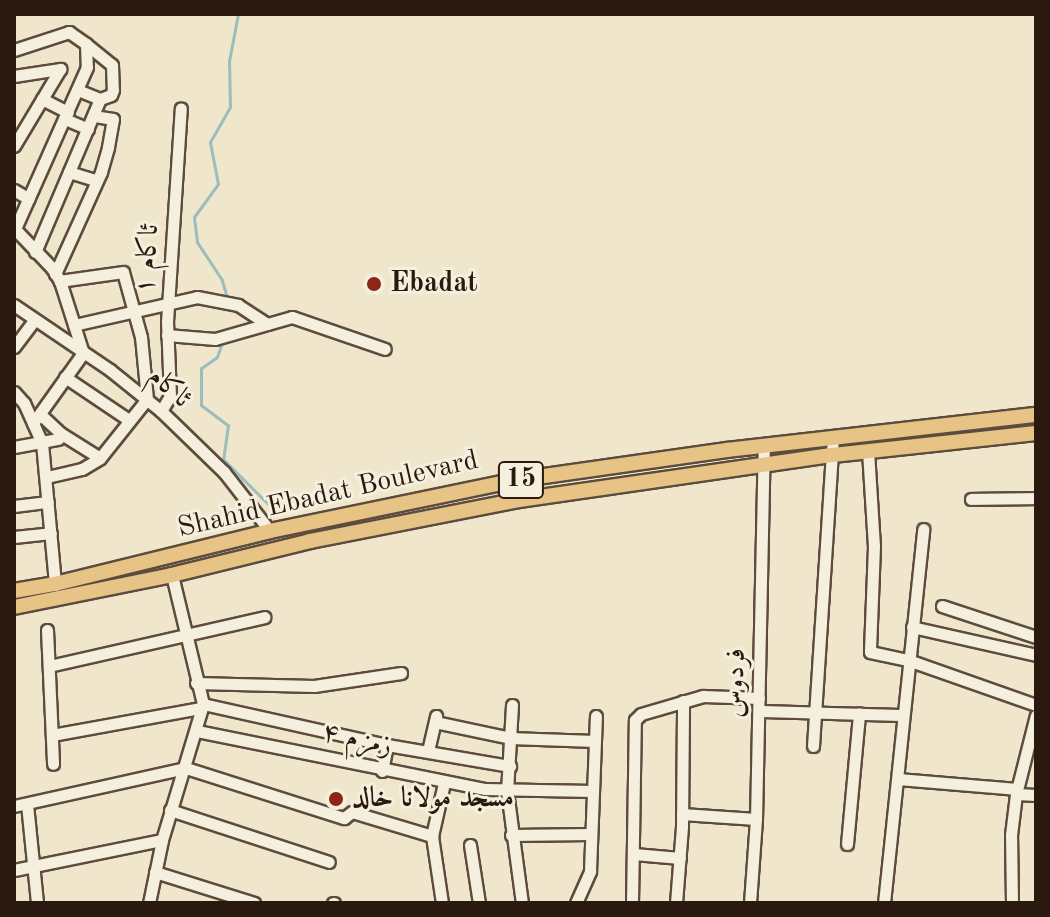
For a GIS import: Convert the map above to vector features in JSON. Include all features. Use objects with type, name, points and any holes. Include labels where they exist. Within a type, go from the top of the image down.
[{"type":"main road","name":"Shahid Ebadat Boulevard","points":[[14,591],[55,584],[270,531],[516,480],[764,445],[1036,415]]},
{"type":"main road","name":"Shahid Ebadat Boulevard","points":[[14,607],[172,575],[310,541],[519,500],[833,455],[1036,433]]},
{"type":"main road","points":[[516,480],[519,500]]},
{"type":"street","points":[[14,50],[69,32],[112,65],[111,95],[100,99],[78,90]]},
{"type":"street","points":[[55,584],[47,477],[37,419],[83,353],[57,278],[15,229],[87,67],[86,44]]},
{"type":"street","points":[[14,76],[60,69],[14,146]]},
{"type":"street","points":[[42,99],[88,129]]},
{"type":"street","points":[[35,252],[100,99]]},
{"type":"street","name":"ئاکام ۱","points":[[161,411],[170,396],[167,335],[181,108]]},
{"type":"street","points":[[57,278],[101,172],[113,119],[93,116]]},
{"type":"street","points":[[69,172],[96,180]]},
{"type":"street","points":[[14,190],[29,199]]},
{"type":"street","points":[[47,477],[82,469],[100,458],[147,399],[141,337],[123,272],[57,278]]},
{"type":"street","points":[[74,325],[197,297],[238,305],[267,324]]},
{"type":"street","name":"ئاکام","points":[[14,305],[161,411],[224,472],[270,531]]},
{"type":"street","points":[[167,335],[215,339],[292,317],[385,349]]},
{"type":"street","points":[[14,347],[34,320]]},
{"type":"street","points":[[65,377],[129,420]]},
{"type":"street","points":[[14,392],[37,419],[100,458]]},
{"type":"street","points":[[813,746],[833,438]]},
{"type":"street","points":[[14,447],[58,439]]},
{"type":"street","name":"فردوس","points":[[750,903],[756,819],[766,465],[764,445]]},
{"type":"street","points":[[868,451],[874,546],[870,652],[908,660],[1036,705]]},
{"type":"street","points":[[971,499],[1036,498]]},
{"type":"street","points":[[14,506],[48,502]]},
{"type":"street","points":[[884,903],[923,529]]},
{"type":"street","points":[[14,537],[51,533]]},
{"type":"street","points":[[149,903],[162,840],[197,731],[201,706],[172,575]]},
{"type":"street","points":[[942,606],[1036,637]]},
{"type":"street","points":[[49,666],[264,617]]},
{"type":"street","points":[[912,627],[1036,655]]},
{"type":"street","points":[[47,630],[53,764]]},
{"type":"street","points":[[196,683],[314,686],[401,673]]},
{"type":"street","points":[[632,903],[635,720],[641,714],[703,696],[816,713],[903,715]]},
{"type":"street","points":[[676,903],[682,814],[683,701]]},
{"type":"street","points":[[512,705],[507,791],[522,903]]},
{"type":"street","points":[[52,735],[201,706],[387,745],[510,766]]},
{"type":"street","points":[[847,844],[859,714]]},
{"type":"street","points":[[1012,903],[1011,835],[1016,791],[1036,715]]},
{"type":"street","points":[[579,902],[590,871],[596,716]]},
{"type":"street","points":[[428,751],[436,718],[511,738],[595,741]]},
{"type":"street","name":"زمزم ۴","points":[[197,731],[444,783],[507,791],[593,791]]},
{"type":"street","points":[[382,771],[387,745]]},
{"type":"street","points":[[37,903],[20,805],[186,768],[344,818],[352,812],[432,836]]},
{"type":"street","points":[[898,779],[1036,795]]},
{"type":"street","points":[[442,903],[432,836],[444,783]]},
{"type":"street","points":[[170,810],[329,862]]},
{"type":"street","points":[[682,814],[756,819]]},
{"type":"street","points":[[511,835],[591,834]]},
{"type":"street","points":[[14,870],[162,840]]},
{"type":"street","points":[[470,845],[479,903]]},
{"type":"street","points":[[634,854],[680,858]]},
{"type":"street","points":[[155,872],[254,903]]},
{"type":"waterway","points":[[227,298],[222,280],[197,242],[194,217],[218,184],[210,142],[230,107],[229,61],[238,14]]},
{"type":"waterway","points":[[222,343],[217,357],[201,368],[201,405],[228,425],[223,459],[272,508]]},
{"type":"place","name":"Ebadat","points":[[374,284]]},
{"type":"place","name":"مسجد مولانا خالد","points":[[336,799]]}]
